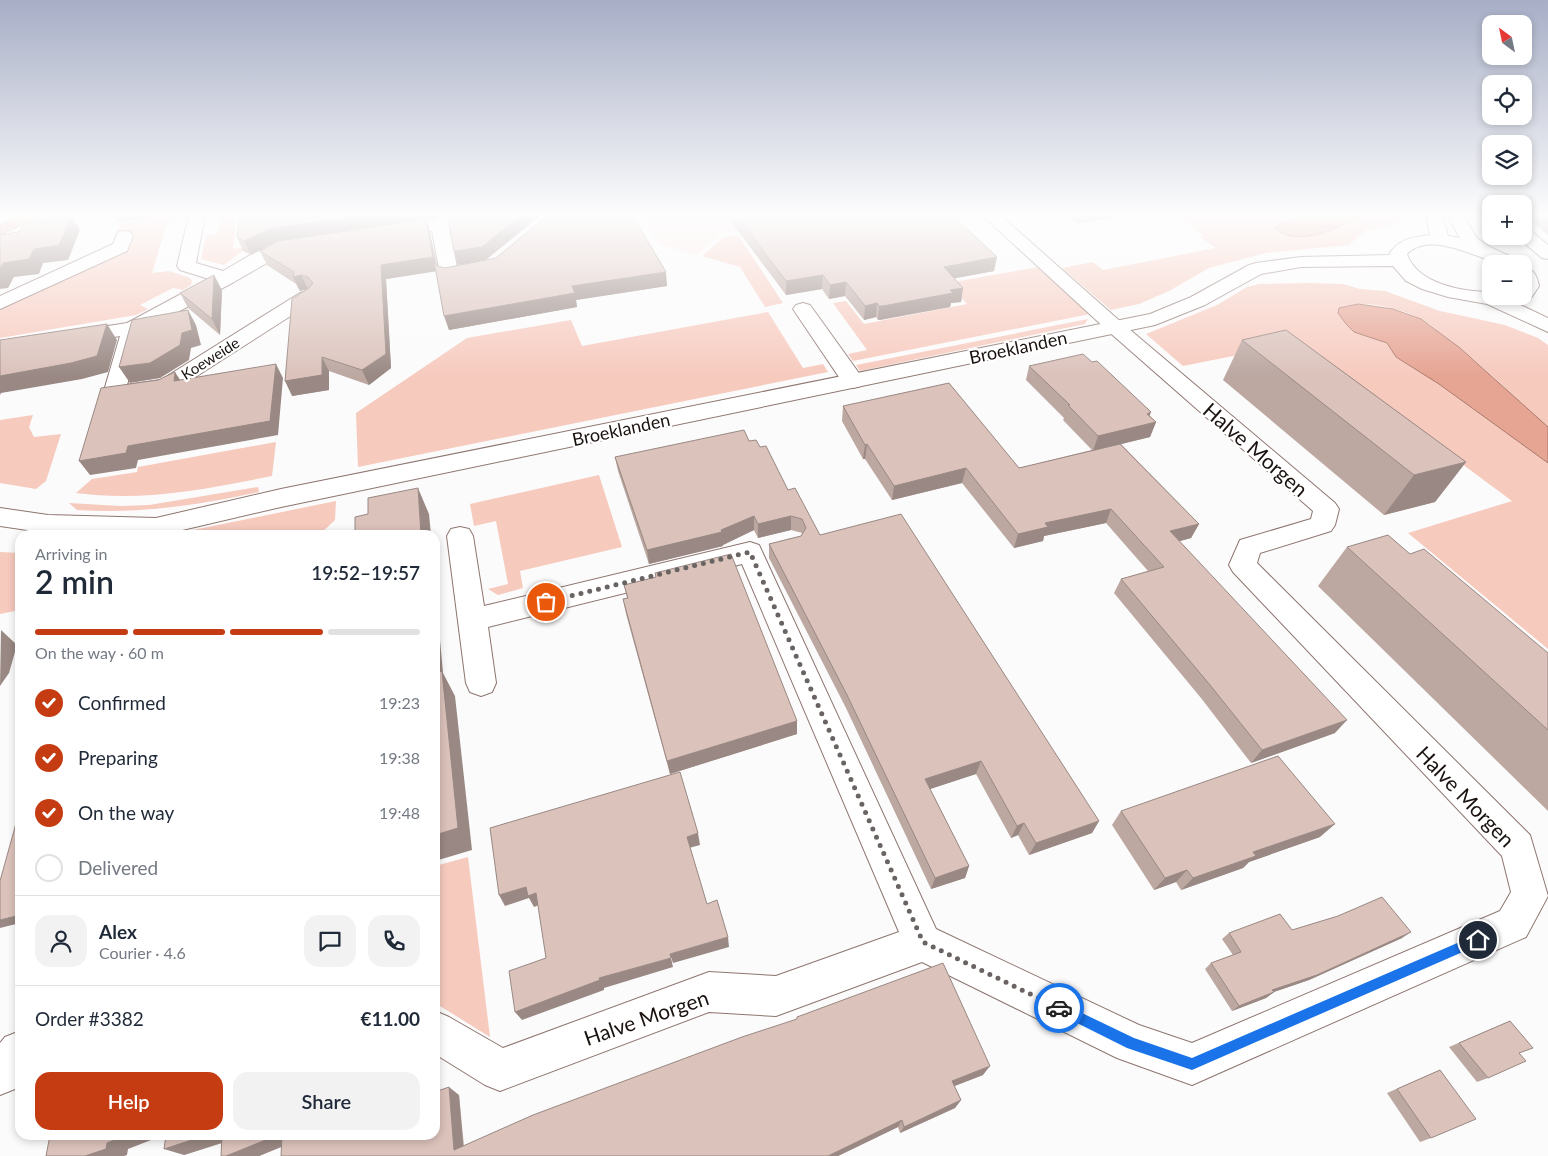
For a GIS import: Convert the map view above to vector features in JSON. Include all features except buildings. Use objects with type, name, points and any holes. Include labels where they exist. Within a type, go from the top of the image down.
[{"type":"street","points":[[0,303],[74,269]]},
{"type":"street","points":[[196,269],[227,278]]},
{"type":"street","points":[[0,349],[132,328],[243,269]]},
{"type":"street","points":[[448,269],[449,274],[476,269]]},
{"type":"street","points":[[1050,269],[1115,327]]},
{"type":"street","name":"Broeklanden","points":[[159,530],[281,498],[1155,319],[1198,301],[1256,269]]},
{"type":"street","points":[[1404,269],[1417,278],[1438,288],[1464,296],[1482,298]]},
{"type":"street","name":"Broeklanden","points":[[1233,281],[1263,276],[1302,275],[1401,276],[1417,278]]},
{"type":"street","name":"Koeweide","points":[[132,328],[114,394],[167,386],[307,297]]},
{"type":"street","points":[[1532,299],[1548,310]]},
{"type":"street","points":[[1504,305],[1548,326]]},
{"type":"street","points":[[803,309],[854,381]]},
{"type":"street","name":"Halve Morgen","points":[[440,1034],[500,1070],[709,992],[776,996],[923,942],[1132,1043],[1192,1064],[1513,924],[1530,895],[1517,847],[1243,565],[1249,548],[1322,525],[1326,509],[1115,327]]},
{"type":"street","name":"Broeklanden","points":[[0,517],[48,524],[140,530]]},
{"type":"street","points":[[460,536],[481,684]]},
{"type":"street","points":[[472,620],[762,549],[923,942]]},
{"type":"street","points":[[0,1074],[15,1058]]},
{"type":"shaded area","points":[[80,269],[153,269],[152,273],[169,271],[190,278],[192,281],[191,285],[183,290],[173,288],[140,305],[148,309],[136,315],[0,338],[0,307]]},
{"type":"shaded area","points":[[741,269],[760,269],[783,303],[765,307]]},
{"type":"shaded area","points":[[1027,269],[1040,269],[1090,314],[853,361],[848,354],[867,350],[833,303],[846,301],[864,324],[967,304],[948,283]]},
{"type":"shaded area","points":[[1063,269],[1207,269],[1169,291],[1139,304],[1111,310]]},
{"type":"shaded area","points":[[1259,284],[1343,284],[1360,289],[1385,291],[1440,311],[1505,325],[1538,338],[1548,345],[1548,427],[1472,358],[1424,321],[1402,311],[1369,304],[1348,305],[1339,308],[1339,314],[1346,324],[1387,343],[1396,357],[1439,384],[1548,463],[1548,649],[1408,533],[1512,501],[1299,343],[1183,366],[1146,334],[1217,305],[1247,287]]},
{"type":"shaded area","points":[[1358,304],[1393,309],[1421,319],[1460,348],[1548,427],[1548,463],[1439,384],[1396,357],[1387,343],[1354,332],[1338,313],[1339,308]]},
{"type":"shaded area","points":[[768,312],[803,368],[823,364],[828,372],[358,467],[356,413],[467,338],[571,320],[582,346]]},
{"type":"shaded area","points":[[1088,319],[1085,324],[860,371],[856,365]]},
{"type":"shaded area","points":[[33,415],[29,427],[34,437],[61,434],[46,481],[36,489],[0,483],[0,420]]},
{"type":"shaded area","points":[[276,442],[272,476],[175,493],[126,496],[76,493],[92,479],[137,472],[138,467]]},
{"type":"shaded area","points":[[599,475],[622,547],[520,571],[523,588],[498,595],[488,589],[508,584],[496,521],[474,526],[470,504]]},
{"type":"shaded area","points":[[258,487],[259,492],[236,497],[169,507],[124,511],[77,510],[69,503],[120,506],[149,505]]},
{"type":"shaded area","points":[[336,501],[335,520],[324,530],[193,530]]},
{"type":"shaded area","points":[[0,552],[15,553],[15,611],[0,614]]},
{"type":"shaded area","points":[[468,857],[490,1037],[440,1006],[440,865]]},
{"type":"way so far","points":[[546,602],[750,552],[923,942],[1059,1008]]},
{"type":"route","points":[[1059,1008],[1132,1043],[1192,1064],[1478,940]]}]
